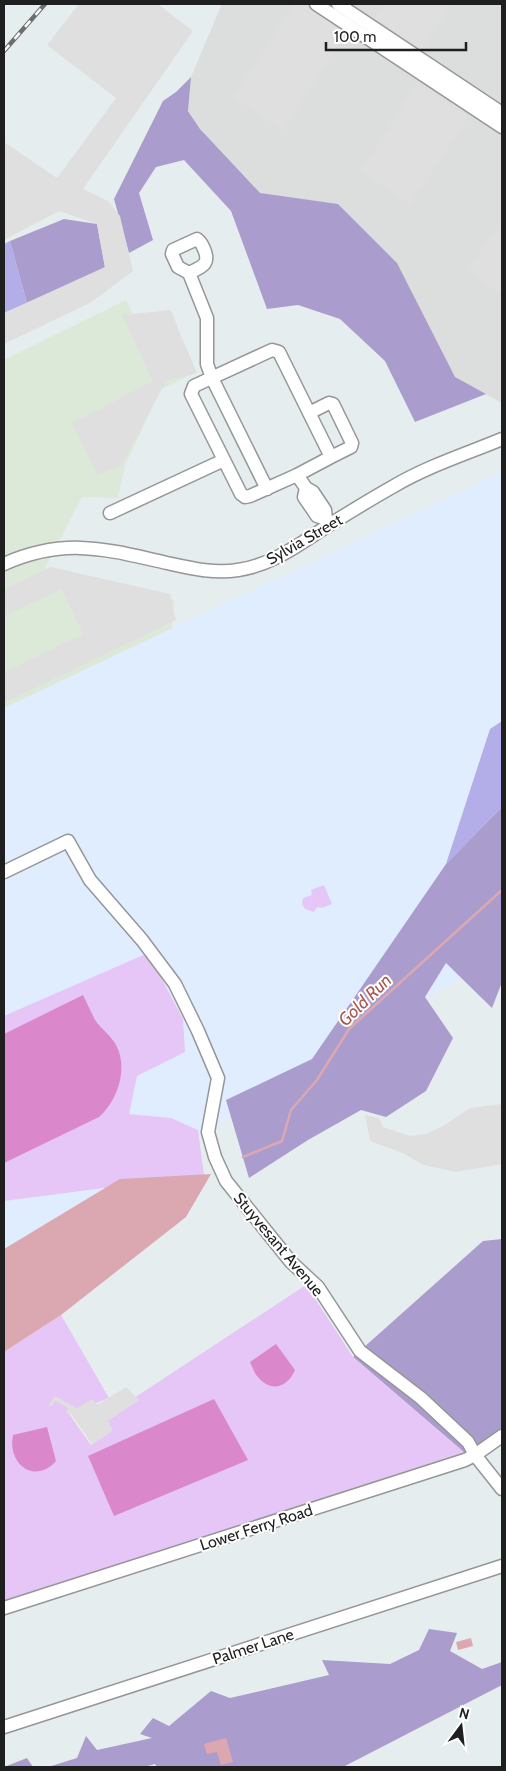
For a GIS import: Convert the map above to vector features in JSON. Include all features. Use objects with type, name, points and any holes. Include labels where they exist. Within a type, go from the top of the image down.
[{"type":"street","points":[[316,4],[502,127]]},
{"type":"street","points":[[338,4],[502,113]]},
{"type":"street","points":[[189,273],[207,318],[207,364],[212,378],[267,489]]},
{"type":"street","points":[[309,412],[329,403],[333,404],[352,443],[351,446],[330,457],[297,474],[267,489],[246,497],[241,494],[191,394],[194,386],[272,350],[276,350],[279,352],[330,457]]},
{"type":"street","name":"Sylvia Street","points":[[4,564],[47,550],[86,547],[105,549],[206,571],[238,570],[255,567],[284,555],[328,522],[396,484],[502,439]]},
{"type":"street","points":[[110,514],[224,460]]},
{"type":"street","points":[[297,474],[306,488],[304,497],[317,516],[328,522]]},
{"type":"street","name":"Stuyvesant Avenue","points":[[4,872],[68,841],[90,880],[142,940],[174,984],[198,1031],[218,1078],[208,1132],[215,1157],[226,1181],[291,1262],[318,1287],[360,1351],[421,1398],[468,1442],[475,1455],[502,1489]]},
{"type":"street","name":"Lower Ferry Road","points":[[4,1608],[465,1460],[502,1436]]},
{"type":"street","name":"Palmer Lane","points":[[4,1727],[502,1566]]},
{"type":"shaded area","points":[[79,4],[158,4],[193,31],[83,189],[108,201],[120,216],[133,271],[90,303],[4,344],[4,313],[105,267],[97,224],[59,211],[4,240],[4,142],[57,178],[116,98],[47,45]]},
{"type":"shaded area","points":[[221,4],[502,4],[502,403],[455,378],[397,263],[338,204],[260,194],[200,129],[188,110],[191,77]]},
{"type":"shaded area","points":[[294,4],[302,4],[345,34],[283,131],[233,97]]},
{"type":"shaded area","points":[[384,4],[451,4],[422,50],[374,18]]},
{"type":"shaded area","points":[[191,77],[188,111],[200,129],[260,193],[338,204],[397,263],[455,377],[486,394],[415,422],[385,361],[340,319],[298,305],[267,309],[231,211],[184,160],[156,167],[139,193],[153,240],[129,253],[114,199],[163,101],[176,92]]},
{"type":"shaded area","points":[[417,83],[469,117],[410,204],[361,171]]},
{"type":"shaded area","points":[[64,219],[97,224],[105,268],[27,303],[10,241]]},
{"type":"shaded area","points":[[502,219],[502,294],[468,271]]},
{"type":"shaded area","points":[[10,241],[27,303],[4,313],[4,244]]},
{"type":"shaded area","points":[[126,300],[136,321],[172,311],[193,374],[161,389],[125,465],[118,498],[82,497],[45,568],[174,600],[172,630],[4,709],[4,360]]},
{"type":"shaded area","points":[[170,310],[197,373],[166,381],[121,466],[97,475],[72,423],[153,381],[122,315]]},
{"type":"shaded area","points":[[502,472],[502,953],[4,1254],[4,708]]},
{"type":"shaded area","points":[[51,567],[170,594],[176,620],[4,703],[4,672],[83,634],[62,589],[4,616],[4,589]]},
{"type":"shaded area","points":[[502,721],[502,807],[446,864],[490,729]]},
{"type":"shaded area","points":[[502,807],[502,982],[492,1008],[446,963],[425,997],[453,1038],[426,1091],[386,1117],[361,1110],[308,1140],[249,1178],[226,1100],[312,1059],[446,864]]},
{"type":"shaded area","points":[[324,885],[332,904],[322,908],[317,907],[314,912],[305,909],[302,904],[303,898],[312,895],[311,890]]},
{"type":"shaded area","points":[[148,953],[183,1019],[185,1052],[137,1076],[129,1114],[171,1118],[198,1130],[204,1175],[4,1201],[4,1016]]},
{"type":"shaded area","points":[[83,995],[95,1020],[115,1043],[120,1056],[121,1075],[116,1094],[99,1117],[4,1163],[4,1034]]},
{"type":"shaded area","points":[[502,1104],[502,1164],[456,1172],[423,1165],[403,1153],[370,1141],[365,1115],[379,1118],[383,1127],[410,1136],[426,1134],[443,1126],[470,1108]]},
{"type":"shaded area","points":[[211,1174],[186,1217],[61,1315],[4,1352],[4,1249],[120,1179]]},
{"type":"shaded area","points":[[502,1239],[502,1430],[466,1454],[353,1357],[483,1241]]},
{"type":"shaded area","points":[[306,1285],[353,1357],[466,1454],[337,1503],[4,1601],[4,1352],[61,1315],[109,1398],[69,1414],[91,1445],[110,1432],[102,1419]]},
{"type":"shaded area","points":[[276,1344],[295,1370],[288,1381],[278,1386],[273,1386],[268,1385],[257,1376],[250,1362]]},
{"type":"shaded area","points":[[126,1387],[139,1400],[108,1421],[113,1430],[92,1444],[71,1414],[66,1413],[68,1408],[55,1401],[51,1407],[49,1405],[55,1396],[77,1408],[92,1399],[96,1404],[99,1404]]},
{"type":"shaded area","points":[[214,1399],[248,1460],[114,1516],[88,1456]]},
{"type":"shaded area","points":[[47,1427],[56,1461],[48,1468],[40,1471],[24,1468],[14,1455],[13,1435]]},
{"type":"shaded area","points":[[429,1629],[457,1633],[450,1651],[482,1669],[502,1662],[502,1685],[343,1767],[157,1767],[155,1764],[144,1767],[48,1767],[77,1758],[86,1736],[97,1750],[152,1738],[140,1734],[153,1718],[169,1726],[211,1691],[230,1698],[329,1675],[322,1660],[390,1664],[419,1650]]},
{"type":"shaded area","points":[[471,1638],[473,1646],[458,1650],[456,1642]]},
{"type":"shaded area","points":[[226,1738],[233,1762],[221,1765],[217,1752],[207,1754],[204,1744]]},
{"type":"shaded area","points":[[27,1758],[33,1767],[4,1767]]},
{"type":"waterway","name":"Gold Run","points":[[243,1157],[282,1141],[291,1110],[317,1080],[349,1029],[502,890]]},
{"type":"railway","points":[[4,51],[45,4]]}]
